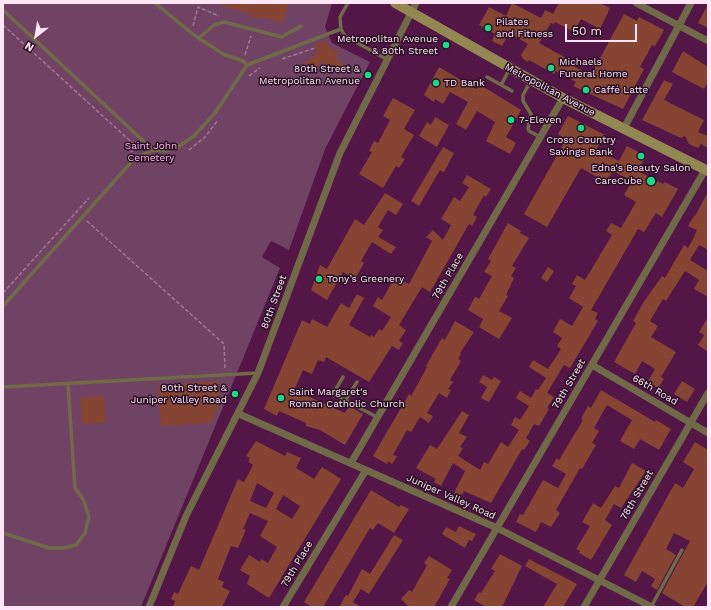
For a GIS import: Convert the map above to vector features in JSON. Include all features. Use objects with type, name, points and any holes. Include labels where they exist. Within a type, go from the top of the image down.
[{"type":"main road","name":"Metropolitan Avenue","points":[[395,3],[563,98],[706,171]]},
{"type":"street","name":"80th Street","points":[[148,607],[186,516],[239,414],[258,373],[340,153],[416,3]]},
{"type":"street","points":[[636,3],[708,41]]},
{"type":"street","points":[[624,130],[691,3]]},
{"type":"street","name":"79th Place","points":[[351,463],[563,98]]},
{"type":"street","name":"79th Street","points":[[451,607],[706,171]]},
{"type":"street","name":"66th Road","points":[[592,365],[708,432]]},
{"type":"street","name":"78th Street","points":[[584,607],[708,393]]},
{"type":"street","name":"Juniper Valley Road","points":[[239,414],[497,528],[651,607]]},
{"type":"street","name":"79th Place","points":[[283,607],[366,470]]},
{"type":"lane","points":[[155,3],[199,38],[223,54],[243,61],[247,65]]},
{"type":"lane","points":[[348,3],[340,18],[341,28],[345,36],[388,60]]},
{"type":"lane","points":[[3,10],[153,150]]},
{"type":"lane","points":[[199,38],[214,25],[224,22],[282,37],[301,26]]},
{"type":"lane","points":[[3,306],[134,159],[153,150],[166,151],[178,147],[194,136],[215,113],[247,65],[341,28]]},
{"type":"lane","points":[[501,85],[510,69]]},
{"type":"lane","points":[[487,77],[512,91]]},
{"type":"lane","points":[[531,80],[523,95],[523,101],[531,114],[528,128],[540,137]]},
{"type":"lane","points":[[3,387],[258,373]]},
{"type":"lane","points":[[343,377],[331,393],[377,417]]},
{"type":"lane","points":[[345,401],[357,382]]},
{"type":"lane","points":[[3,533],[49,548],[64,548],[76,545],[85,533],[89,517],[84,501],[75,488],[68,384]]},
{"type":"lane","points":[[651,607],[682,550]]},
{"type":"path","points":[[3,25],[144,153]]},
{"type":"path","points":[[243,61],[252,30]]},
{"type":"path","points":[[280,60],[315,48]]},
{"type":"path","points":[[245,79],[261,67]]},
{"type":"path","points":[[189,150],[205,136],[220,118]]},
{"type":"path","points":[[131,152],[136,146]]},
{"type":"path","points":[[3,293],[94,193]]},
{"type":"path","points":[[83,217],[224,344],[226,374]]},
{"type":"green space","name":"Saint John Cemetery","points":[[3,3],[332,3],[325,27],[332,43],[370,62],[325,149],[289,250],[271,241],[262,257],[280,268],[141,607],[3,607]]},
{"type":"building","points":[[220,3],[289,3],[283,23],[262,17],[261,19],[250,16],[250,14],[220,5]]},
{"type":"building","points":[[512,3],[541,18],[545,10],[553,14],[559,3],[600,3],[610,8],[600,29],[581,19],[574,32],[555,22],[554,24],[551,23],[539,43],[577,64],[575,67],[591,75],[624,14],[637,21],[639,17],[664,30],[655,46],[652,45],[640,67],[644,69],[623,109],[573,86],[576,82],[556,71],[554,74],[529,60],[528,62],[523,59],[521,55],[528,44],[509,33],[502,46],[492,41],[495,34],[479,25],[489,7],[506,16]]},
{"type":"building","points":[[708,4],[708,28],[698,23]]},
{"type":"building","points":[[328,41],[330,48],[339,53],[335,59],[345,64],[341,71],[323,62],[311,71],[305,63],[317,53],[314,45]]},
{"type":"building","points":[[683,51],[708,67],[708,82],[704,89],[672,72]]},
{"type":"building","points":[[439,67],[476,89],[479,84],[521,110],[506,137],[516,143],[510,154],[486,141],[495,122],[477,111],[466,130],[456,124],[468,102],[450,92],[443,104],[435,99],[434,102],[424,95]]},
{"type":"building","points":[[664,80],[673,84],[664,100],[704,120],[698,132],[708,136],[708,148],[701,144],[698,148],[689,144],[685,136],[681,138],[642,120]]},
{"type":"building","points":[[393,98],[415,110],[404,129],[414,135],[401,157],[405,159],[399,168],[396,166],[383,188],[359,174],[372,152],[369,151],[374,141],[378,143],[390,120],[383,116]]},
{"type":"building","points":[[568,116],[605,135],[596,150],[619,161],[627,146],[646,156],[638,171],[663,184],[665,182],[678,189],[662,217],[656,213],[644,232],[638,229],[591,310],[598,313],[595,319],[598,321],[570,368],[564,365],[547,393],[554,397],[547,408],[549,409],[539,426],[534,424],[526,438],[530,441],[524,450],[522,449],[491,503],[464,491],[461,497],[454,493],[465,471],[453,463],[441,486],[434,482],[436,479],[416,468],[430,445],[437,449],[462,411],[469,415],[459,433],[467,437],[460,447],[463,448],[458,456],[480,470],[484,462],[488,464],[501,442],[508,447],[519,430],[511,425],[515,417],[520,420],[529,406],[516,398],[520,391],[531,398],[536,389],[538,390],[546,378],[529,367],[533,360],[548,369],[561,349],[557,346],[562,338],[553,332],[560,319],[572,326],[583,307],[569,298],[576,286],[572,284],[577,275],[585,280],[612,235],[606,231],[611,223],[621,228],[636,202],[624,195],[632,181],[613,171],[606,182],[581,168],[547,227],[524,214],[566,139],[558,134]]},
{"type":"building","points":[[435,117],[449,125],[437,147],[419,136],[427,122],[431,125]]},
{"type":"building","points":[[443,147],[454,153],[444,172],[440,170],[419,206],[411,201]]},
{"type":"building","points":[[467,175],[491,189],[486,197],[484,195],[473,215],[477,217],[472,226],[469,224],[430,292],[422,287],[399,325],[406,330],[399,341],[403,343],[399,350],[392,346],[369,382],[326,357],[324,362],[318,360],[312,374],[303,370],[294,390],[345,413],[349,406],[363,414],[345,445],[320,430],[306,426],[306,423],[279,411],[277,416],[264,409],[302,320],[310,324],[312,319],[327,327],[341,303],[349,308],[357,294],[364,298],[349,325],[370,337],[371,335],[374,337],[379,329],[382,331],[391,317],[373,306],[378,297],[382,300],[395,277],[409,284],[432,241],[426,237],[433,230],[443,240],[451,225],[441,219],[454,197],[460,201],[469,187],[462,183]]},
{"type":"building","points":[[708,192],[708,250],[699,245],[690,260],[708,271],[708,297],[694,289],[699,280],[685,271],[666,301],[663,299],[650,321],[658,326],[651,337],[676,352],[661,377],[664,379],[658,388],[648,381],[655,369],[642,361],[635,374],[614,362],[636,323],[633,321],[643,303],[662,276],[665,278],[684,245],[688,248],[697,230],[688,226]]},
{"type":"building","points":[[385,193],[403,204],[396,215],[388,210],[378,227],[383,230],[378,237],[396,247],[391,254],[372,242],[361,261],[364,263],[355,279],[343,272],[327,300],[311,290],[320,265],[327,269],[355,219],[364,225]]},
{"type":"building","points":[[508,223],[529,238],[512,266],[516,268],[511,276],[514,278],[506,295],[508,296],[499,311],[512,318],[499,339],[479,327],[483,319],[468,310],[475,297],[479,299],[492,276],[484,272],[491,261],[488,259]]},
{"type":"building","points":[[548,267],[554,271],[547,282],[541,278]]},
{"type":"building","points":[[708,317],[708,352],[698,345],[704,335],[699,332]]},
{"type":"building","points":[[455,321],[474,332],[460,353],[461,354],[458,359],[461,361],[450,380],[453,382],[448,389],[451,390],[447,398],[439,393],[427,413],[433,416],[429,423],[420,417],[411,432],[407,430],[393,455],[397,456],[392,464],[388,461],[387,464],[373,456],[409,394],[411,396],[442,338],[445,340]]},
{"type":"building","points":[[483,375],[492,380],[494,377],[501,381],[489,402],[481,398],[487,387],[479,382]]},
{"type":"building","points":[[219,381],[220,400],[218,401],[218,409],[210,423],[161,426],[158,385]]},
{"type":"building","points":[[682,381],[695,389],[687,402],[674,394]]},
{"type":"building","points":[[601,390],[655,422],[656,420],[671,429],[659,450],[640,439],[634,449],[620,441],[632,420],[607,405],[594,428],[599,431],[592,443],[596,445],[582,469],[580,468],[556,510],[560,513],[551,527],[541,522],[536,532],[516,522],[520,514],[523,515],[543,480],[558,488],[566,474],[552,466],[557,458],[559,460],[583,420],[581,419],[588,406],[591,408]]},
{"type":"building","points":[[104,396],[106,419],[104,419],[104,423],[82,424],[80,398]]},
{"type":"building","points":[[256,441],[285,456],[287,452],[301,458],[296,468],[314,479],[322,467],[341,479],[269,598],[247,584],[250,576],[240,570],[249,555],[260,562],[261,559],[268,563],[277,547],[260,536],[268,521],[250,513],[243,529],[246,530],[238,548],[231,546],[218,579],[224,582],[222,587],[230,591],[222,607],[173,607],[175,601],[171,599],[174,592],[178,594],[191,566],[199,570],[238,479],[244,482],[253,465],[248,462],[250,458],[246,456]],"holes":[[[257,483],[274,493],[266,508],[250,501]],[[283,495],[300,506],[292,519],[276,509]]]},
{"type":"building","points":[[695,442],[708,450],[708,582],[693,607],[685,607],[662,593],[690,541],[674,533],[666,549],[676,555],[657,590],[651,586],[655,579],[642,571],[636,582],[624,575],[675,483],[683,488],[694,469],[683,462]]},
{"type":"building","points":[[632,463],[646,471],[621,508],[614,504],[605,520],[612,525],[591,560],[579,553],[580,551],[576,549],[590,526],[582,522],[593,503],[601,508],[615,486],[619,488]]},
{"type":"building","points":[[371,490],[399,507],[401,505],[409,509],[394,533],[378,523],[373,530],[370,528],[323,607],[312,607],[304,602]]},
{"type":"building","points":[[459,526],[476,534],[472,541],[469,540],[465,548],[442,534],[446,527],[456,532]]},
{"type":"building","points":[[394,535],[403,540],[369,594],[361,589],[353,602],[361,607],[339,607],[346,595],[348,596],[362,569],[370,574]]},
{"type":"building","points":[[500,554],[522,566],[502,607],[486,607],[474,600],[479,592],[481,593],[495,571],[491,569]]},
{"type":"building","points":[[429,556],[452,570],[447,578],[450,579],[434,607],[409,607],[401,599],[409,590],[412,592],[427,565],[424,563]]},
{"type":"building","points":[[529,559],[577,584],[563,607],[543,607],[557,584],[525,566]]},
{"type":"place","name":"Pilates and Fitness","points":[[488,28]]},
{"type":"place","name":"Metropolitan Avenue & 80th Street","points":[[446,45]]},
{"type":"place","name":"Michaels Funeral Home","points":[[551,68]]},
{"type":"place","name":"80th Street & Metropolitan Avenue","points":[[368,75]]},
{"type":"place","name":"TD Bank","points":[[436,83]]},
{"type":"place","name":"Caffé Latte","points":[[586,90]]},
{"type":"place","name":"7-Eleven","points":[[511,120]]},
{"type":"place","name":"Cross Country Savings Bank","points":[[581,128]]},
{"type":"place","name":"Edna's Beauty Salon","points":[[641,156]]},
{"type":"place","name":"CareCube","points":[[651,181]]},
{"type":"place","name":"Tony’s Greenery","points":[[319,279]]},
{"type":"place","name":"80th Street & Juniper Valley Road","points":[[235,394]]},
{"type":"place","name":"Saint Margaret's Roman Catholic Church","points":[[281,398]]}]
